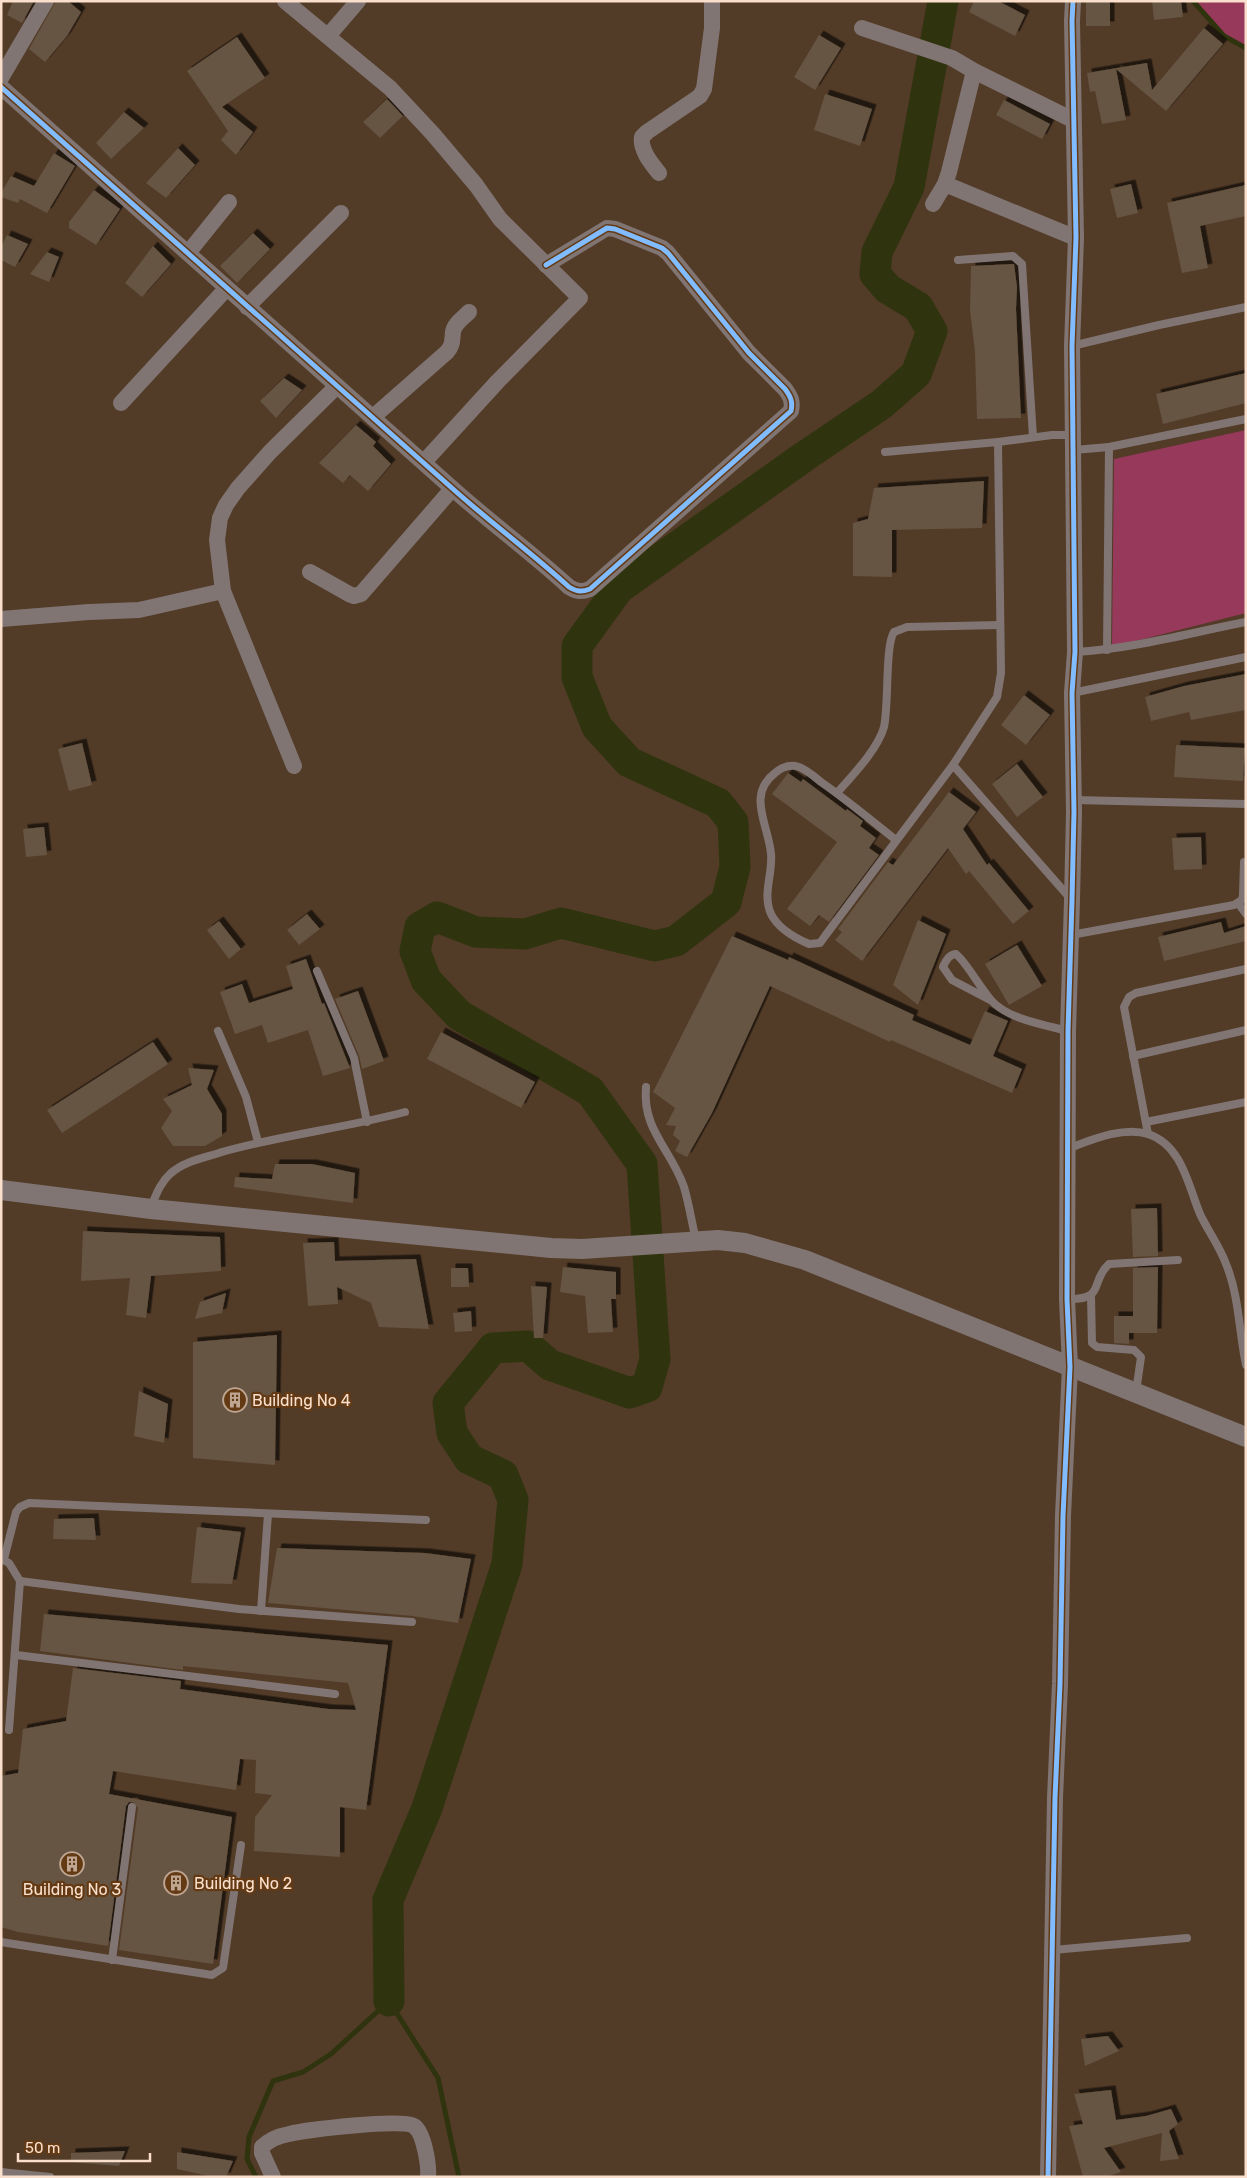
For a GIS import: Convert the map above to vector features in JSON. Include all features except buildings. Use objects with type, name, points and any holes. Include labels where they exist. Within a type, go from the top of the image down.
[{"type":"street","points":[[1,78],[46,1]]},
{"type":"street","points":[[285,1],[390,88],[476,185],[500,219],[580,298],[498,381],[424,462]]},
{"type":"street","points":[[328,36],[358,1]]},
{"type":"street","points":[[659,173],[643,148],[642,137],[646,132],[700,96],[704,89],[712,28],[712,1]]},
{"type":"street","points":[[1048,2177],[1053,1950],[1052,1905],[1063,1516],[1070,1367],[1067,1299],[1067,1149],[1074,800],[1072,693],[1075,652],[1072,346],[1076,238],[1073,120],[1073,1]]},
{"type":"street","points":[[862,28],[952,58],[974,71],[1073,120]]},
{"type":"street","points":[[933,204],[945,184],[974,71]]},
{"type":"street","points":[[1,87],[226,289],[424,462],[452,489],[569,587],[578,592],[584,592],[590,589],[791,411],[793,404],[791,396],[749,353],[662,248],[615,229],[606,228],[546,265]]},
{"type":"street","points":[[945,184],[1076,238]]},
{"type":"street","points":[[188,253],[229,202]]},
{"type":"street","points":[[247,307],[341,212]]},
{"type":"street","points":[[120,403],[226,289]]},
{"type":"street","points":[[373,417],[447,352],[452,346],[453,332],[456,325],[469,312]]},
{"type":"street","points":[[294,766],[223,592],[217,540],[220,518],[226,505],[238,488],[270,452],[337,386]]},
{"type":"street","points":[[310,572],[349,594],[354,596],[361,594],[452,489]]},
{"type":"street","points":[[1,619],[139,610],[223,592]]},
{"type":"street","points":[[1,1190],[151,1209],[359,1228],[497,1244],[582,1249],[718,1240],[745,1243],[791,1256],[1246,1437]]},
{"type":"street","points":[[273,2177],[262,2154],[262,2147],[269,2140],[288,2134],[384,2123],[408,2124],[417,2129],[424,2146],[428,2177]]},
{"type":"lane","points":[[958,260],[1013,256],[1022,264],[1032,437]]},
{"type":"lane","points":[[1072,346],[1158,325],[1246,307]]},
{"type":"lane","points":[[886,452],[1032,437],[1109,447],[1246,418]]},
{"type":"lane","points":[[896,840],[837,793],[801,768],[790,766],[780,769],[770,776],[762,788],[759,798],[772,854],[767,899],[776,923],[809,944],[820,943],[953,765],[997,697],[1002,673],[998,442]]},
{"type":"lane","points":[[1106,650],[1109,447]]},
{"type":"lane","points":[[1075,652],[1106,650],[1246,622]]},
{"type":"lane","points":[[837,793],[862,763],[883,729],[888,692],[890,642],[894,632],[907,627],[1000,625]]},
{"type":"lane","points":[[1072,693],[1246,657]]},
{"type":"lane","points":[[953,765],[1072,900]]},
{"type":"lane","points":[[1074,800],[1246,804]]},
{"type":"lane","points":[[1071,935],[1234,905],[1244,895],[1244,862]]},
{"type":"lane","points":[[1238,903],[1246,914]]},
{"type":"lane","points":[[992,1001],[961,959],[956,954],[952,954],[943,967],[952,980],[992,1001],[1009,1013],[1038,1024],[1068,1031]]},
{"type":"lane","points":[[1148,1134],[1124,1007],[1129,997],[1136,993],[1246,969]]},
{"type":"lane","points":[[317,971],[354,1058],[368,1122]]},
{"type":"lane","points":[[1134,1056],[1246,1030]]},
{"type":"lane","points":[[218,1031],[246,1097],[258,1142]]},
{"type":"lane","points":[[646,1087],[644,1104],[647,1115],[675,1166],[684,1187],[696,1241]]},
{"type":"lane","points":[[1146,1122],[1246,1102]]},
{"type":"lane","points":[[151,1209],[160,1185],[169,1174],[183,1164],[258,1142],[368,1122],[405,1112]]},
{"type":"lane","points":[[1067,1149],[1091,1140],[1124,1133],[1148,1134],[1162,1140],[1172,1150],[1183,1168],[1201,1215],[1226,1264],[1233,1288],[1246,1365]]},
{"type":"lane","points":[[1067,1299],[1091,1296],[1095,1292],[1104,1269],[1109,1264],[1178,1260]]},
{"type":"lane","points":[[1091,1296],[1092,1343],[1097,1347],[1134,1350],[1141,1357],[1136,1393]]},
{"type":"lane","points":[[9,1730],[20,1581],[15,1570],[3,1559],[16,1512],[20,1507],[29,1503],[426,1520]]},
{"type":"lane","points":[[261,1611],[268,1514]]},
{"type":"lane","points":[[20,1581],[261,1611],[412,1622]]},
{"type":"lane","points":[[16,1655],[336,1694]]},
{"type":"lane","points":[[112,1960],[132,1807]]},
{"type":"lane","points":[[1,1942],[212,1976],[223,1968],[241,1845]]},
{"type":"lane","points":[[1053,1950],[1187,1938]]},
{"type":"lane","points":[[1,2172],[50,2177]]},
{"type":"shaded area","points":[[1193,1],[1246,1],[1246,48],[1224,36]]},
{"type":"shaded area","points":[[1246,430],[1246,613],[1112,647],[1114,459]]},
{"type":"waterway","points":[[389,2001],[388,1900],[427,1808],[507,1564],[513,1500],[503,1475],[469,1459],[452,1433],[448,1403],[493,1348],[528,1346],[550,1365],[630,1393],[647,1387],[655,1359],[642,1164],[590,1091],[459,1015],[426,980],[415,951],[420,927],[437,917],[476,932],[525,934],[561,923],[655,946],[676,941],[726,902],[735,867],[733,822],[718,803],[629,762],[597,727],[577,677],[577,646],[619,588],[805,456],[882,404],[916,374],[932,331],[918,307],[888,289],[875,274],[877,252],[909,187],[943,1]]},
{"type":"waterway","points":[[1193,1],[1224,36],[1246,48]]},
{"type":"waterway","points":[[256,2177],[247,2159],[249,2137],[273,2081],[303,2072],[331,2054],[389,2001],[438,2078],[459,2177]]},
{"type":"cycle path","points":[[1048,2177],[1055,1798],[1060,1684],[1063,1516],[1070,1367],[1067,1299],[1068,1031],[1074,812],[1072,693],[1075,652],[1072,346],[1076,238],[1073,1]]},
{"type":"cycle path","points":[[1,87],[467,502],[569,587],[582,591],[590,589],[791,411],[792,402],[785,389],[749,353],[662,248],[615,229],[607,228],[546,265]]},
{"type":"place","name":"Building No 4","points":[[235,1400]]},
{"type":"place","name":"Building No 3","points":[[72,1864]]},
{"type":"place","name":"Building No 2","points":[[176,1883]]}]
